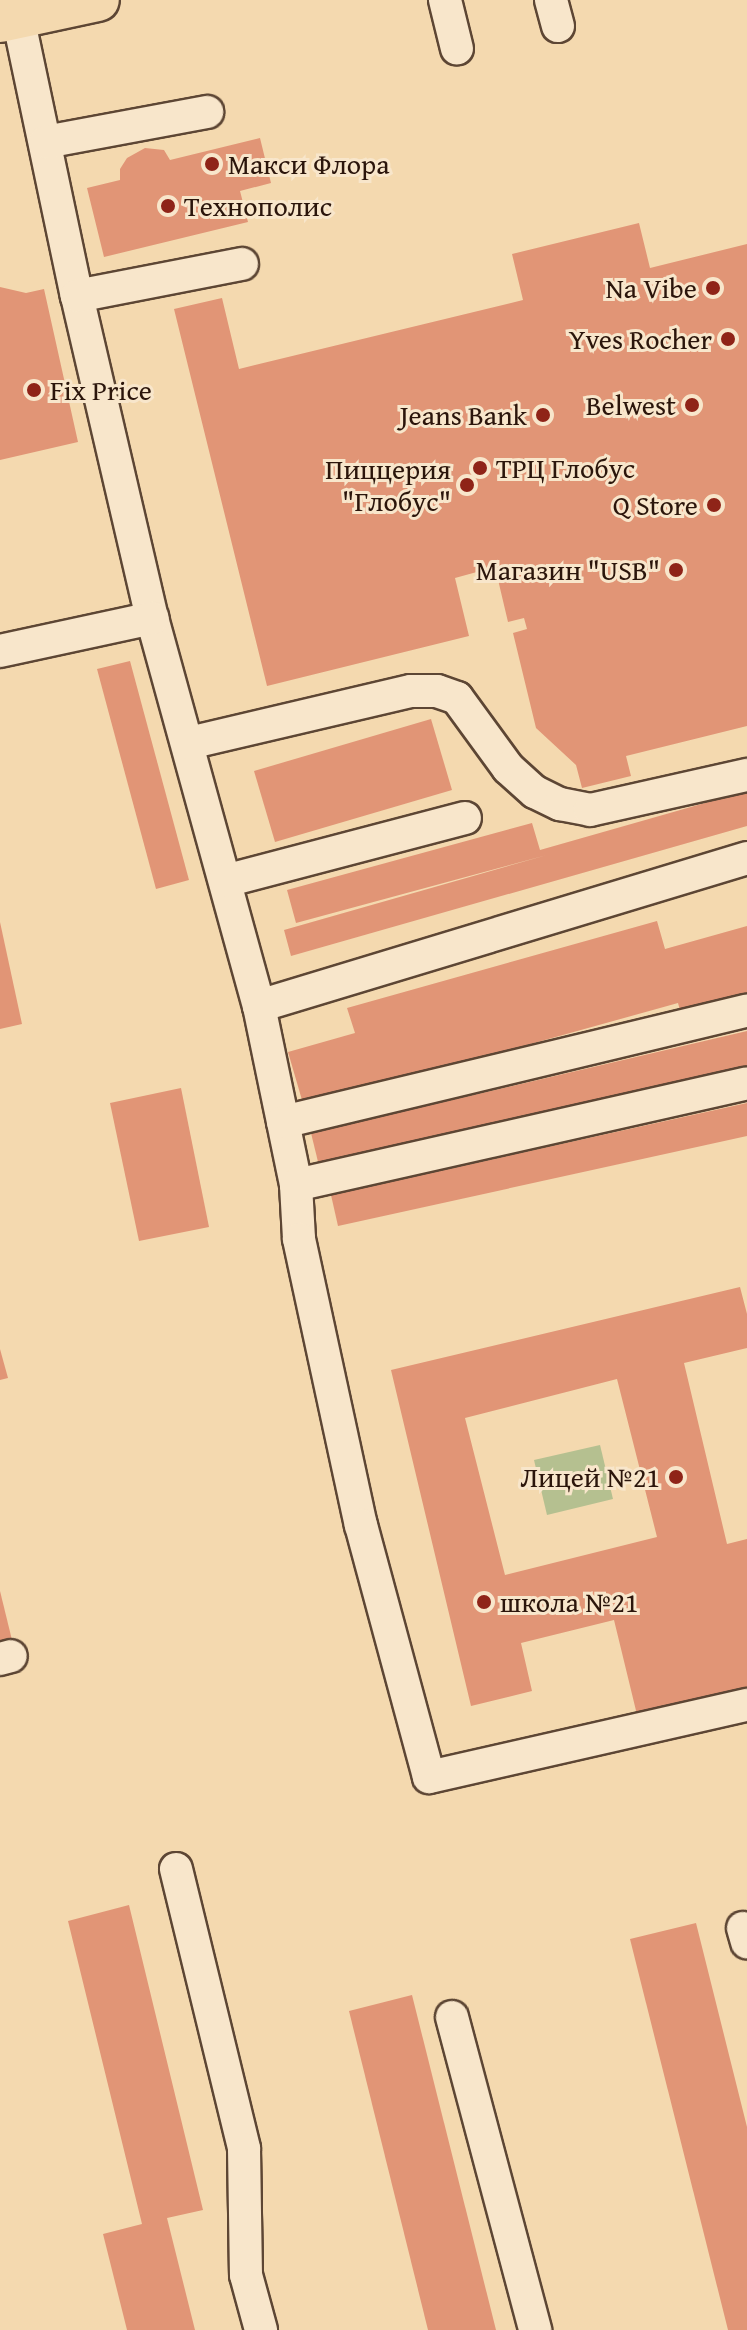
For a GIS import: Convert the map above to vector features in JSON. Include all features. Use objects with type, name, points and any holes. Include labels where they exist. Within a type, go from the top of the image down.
[{"type":"main road","points":[[9,19],[72,3]]},
{"type":"lane","points":[[445,0],[457,49]]},
{"type":"lane","points":[[9,19],[45,142],[77,296],[152,618],[189,743],[259,1006],[296,1185],[299,1239],[361,1525],[429,1777],[747,1705]]},
{"type":"lane","points":[[45,142],[207,112]]},
{"type":"lane","points":[[77,296],[242,264]]},
{"type":"lane","points":[[0,651],[152,618]]},
{"type":"lane","points":[[189,743],[411,691],[437,691],[457,698],[508,768],[535,792],[560,804],[590,810],[747,775]]},
{"type":"lane","points":[[225,881],[465,818]]},
{"type":"lane","points":[[259,1006],[747,858]]},
{"type":"lane","points":[[283,1122],[747,1011]]},
{"type":"lane","points":[[296,1185],[747,1083]]},
{"type":"lane","points":[[176,1869],[244,2149],[246,2275],[261,2330]]},
{"type":"lane","points":[[452,2017],[535,2330]]},
{"type":"green space","points":[[600,1445],[613,1499],[547,1515],[534,1460]]},
{"type":"building","name":"Технополис","points":[[260,138],[271,183],[240,191],[248,222],[104,257],[87,188],[120,180],[120,169],[127,158],[145,148],[164,150],[170,160]]},
{"type":"building","name":"ТРЦ Глобус","points":[[639,223],[650,268],[747,244],[747,726],[626,756],[631,776],[582,788],[576,765],[536,728],[513,633],[527,629],[524,618],[508,622],[495,567],[455,578],[469,636],[267,686],[174,309],[222,298],[239,369],[523,300],[512,254]]},
{"type":"building","points":[[0,287],[26,293],[44,289],[78,442],[0,460]]},
{"type":"building","points":[[130,661],[189,880],[156,889],[97,669]]},
{"type":"building","points":[[431,719],[452,790],[275,842],[254,771]]},
{"type":"building","points":[[747,791],[747,826],[291,956],[284,930],[547,855],[296,923],[287,890],[532,823],[540,850]]},
{"type":"building","points":[[657,921],[665,949],[747,926],[747,995],[681,1014],[678,1003],[304,1107],[288,1052],[355,1033],[347,1008]]},
{"type":"building","points":[[0,922],[22,1024],[0,1029]]},
{"type":"building","points":[[747,1031],[747,1070],[320,1170],[311,1133]]},
{"type":"building","points":[[181,1088],[209,1227],[139,1241],[110,1103]]},
{"type":"building","points":[[747,1103],[747,1136],[338,1226],[331,1195]]},
{"type":"building","name":"Лицей №21","points":[[740,1287],[747,1314],[747,1348],[684,1363],[727,1544],[747,1539],[747,1697],[639,1723],[614,1620],[521,1643],[532,1691],[471,1706],[391,1370]],"holes":[[[617,1379],[657,1537],[505,1575],[465,1418]]]},
{"type":"building","points":[[0,1349],[8,1378],[0,1380]]},
{"type":"building","points":[[0,1591],[12,1640],[0,1642]]},
{"type":"building","points":[[129,1905],[203,2210],[167,2218],[195,2330],[127,2330],[103,2234],[142,2224],[68,1921]]},
{"type":"building","points":[[696,1923],[747,2127],[747,2330],[728,2330],[630,1939]]},
{"type":"building","points":[[412,1995],[496,2330],[428,2330],[349,2011]]},
{"type":"place","name":"Макси Флора","points":[[212,164]]},
{"type":"place","name":"Технополис","points":[[168,206]]},
{"type":"place","name":"Na Vibe","points":[[713,288]]},
{"type":"place","name":"Yves Rocher","points":[[728,339]]},
{"type":"place","name":"Fix Price","points":[[34,390]]},
{"type":"place","name":"Belwest","points":[[692,405]]},
{"type":"place","name":"Jeans Bank","points":[[543,415]]},
{"type":"place","name":"ТРЦ Глобус","points":[[480,468]]},
{"type":"place","name":"Пиццерия \"Глобус\"","points":[[467,485]]},
{"type":"place","name":"Q Store","points":[[714,505]]},
{"type":"place","name":"Магазин \"USB\"","points":[[676,570]]},
{"type":"place","name":"Лицей №21","points":[[676,1477]]},
{"type":"place","name":"школа №21","points":[[484,1602]]}]
